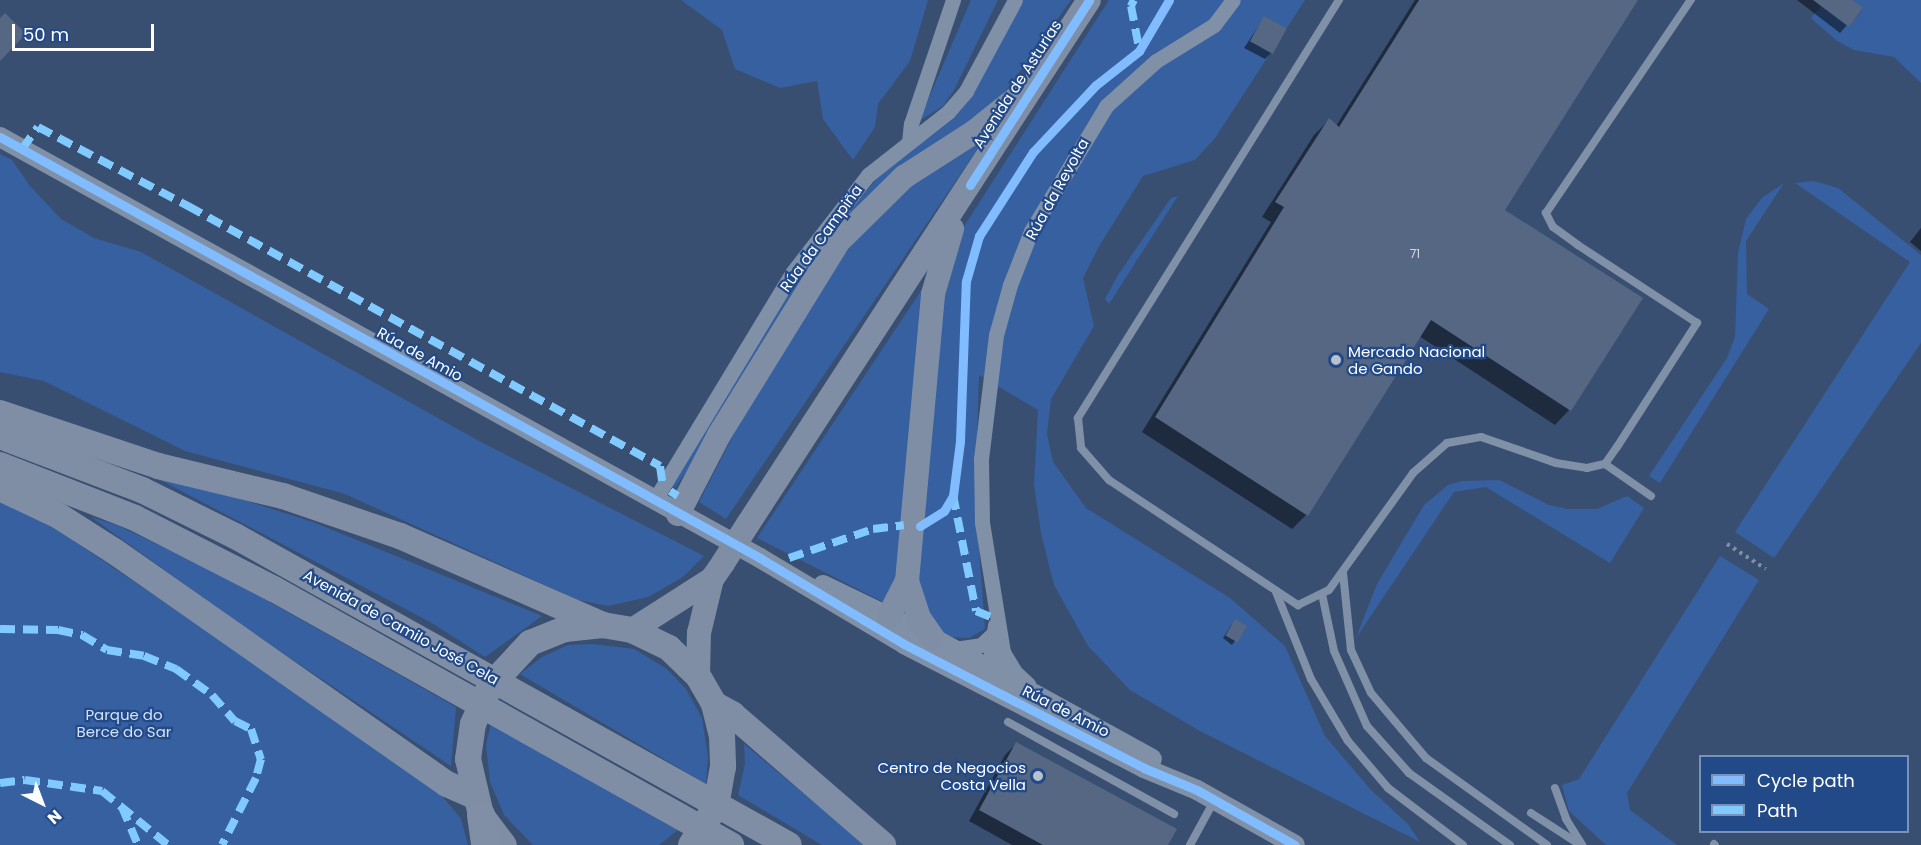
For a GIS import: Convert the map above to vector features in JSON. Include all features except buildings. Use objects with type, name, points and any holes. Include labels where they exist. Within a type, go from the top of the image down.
[{"type":"highway","points":[[0,413],[158,466],[283,496],[389,533],[603,625],[632,630],[669,648],[698,676],[714,704],[722,735],[723,767],[716,806],[691,845]]},
{"type":"highway","name":"Avenida de Camilo José Cela","points":[[0,436],[142,490],[235,536],[789,845]]},
{"type":"highway","name":"Avenida de Camilo José Cela","points":[[0,465],[135,518],[274,589],[731,845]]},
{"type":"highway","points":[[0,488],[86,533],[447,784],[478,806],[504,845]]},
{"type":"highway","points":[[485,845],[468,759],[473,724],[490,686],[530,643],[566,629],[603,625]]},
{"type":"highway","points":[[714,704],[732,714],[883,845]]},
{"type":"main road","name":"Avenida de Asturias","points":[[718,571],[1089,0]]},
{"type":"main road","points":[[678,514],[725,424],[838,242],[904,177],[975,132],[1035,83]]},
{"type":"main road","points":[[889,616],[907,581],[933,294],[943,251],[970,185]]},
{"type":"main road","points":[[632,630],[718,571]]},
{"type":"main road","points":[[698,676],[699,633],[718,571]]},
{"type":"main road","points":[[907,581],[928,646]]},
{"type":"street","points":[[909,142],[911,124],[953,0]]},
{"type":"street","name":"Rúa da Campiña","points":[[654,501],[792,273],[868,174],[948,112],[966,91],[1015,0]]},
{"type":"street","name":"Rúa da Revolta","points":[[1003,652],[995,626],[982,522],[981,459],[987,393],[996,336],[1031,231],[1106,106],[1156,61],[1214,25],[1233,0]]},
{"type":"street","name":"Rúa de Amio","points":[[0,137],[678,514],[760,558],[889,616],[928,646],[1059,724],[1197,790],[1295,845]]},
{"type":"street","name":"Rúa de Amio","points":[[760,558],[825,599],[987,673],[994,670]]},
{"type":"street","name":"Rúa de Amio","points":[[825,599],[846,603],[878,620],[889,616]]},
{"type":"street","points":[[954,649],[981,645],[995,626]]},
{"type":"street","name":"Rúa da Revolta","points":[[994,670],[990,661],[995,626]]},
{"type":"street","name":"Rúa de Amio","points":[[928,646],[954,649],[994,670],[1140,751],[1197,790]]},
{"type":"street","points":[[994,670],[1003,652]]},
{"type":"street","name":"Rúa de Amio","points":[[1003,652],[1021,679],[1047,699]]},
{"type":"street","name":"Rúa de Amio","points":[[994,670],[1004,684],[1033,701],[1059,724]]},
{"type":"lane","points":[[1340,0],[1078,418],[1081,448],[1109,480],[1298,605],[1322,594],[1343,573],[1413,473],[1447,443],[1481,437],[1556,463],[1587,468],[1605,464],[1697,323],[1561,233],[1553,227],[1546,213],[1691,0]]},
{"type":"lane","points":[[1605,464],[1651,496]]},
{"type":"lane","points":[[1343,573],[1351,650],[1371,693],[1426,758],[1547,845]]},
{"type":"lane","points":[[1275,590],[1311,679],[1348,741],[1388,788],[1463,845]]},
{"type":"lane","points":[[1322,594],[1334,651],[1367,726],[1409,772],[1510,845]]},
{"type":"lane","points":[[1008,722],[1174,814]]},
{"type":"lane","points":[[1555,788],[1566,819],[1581,845]]},
{"type":"lane","points":[[1190,845],[1215,800]]},
{"type":"lane","points":[[1531,813],[1581,845]]},
{"type":"path","points":[[1727,544],[1766,569]]},
{"type":"green space","points":[[681,0],[928,0],[910,61],[878,104],[875,127],[853,160],[823,119],[817,81],[780,88],[735,69],[722,30]]},
{"type":"green space","points":[[971,0],[998,0],[954,90],[943,106],[919,121]]},
{"type":"green space","points":[[1020,0],[1071,0],[1008,88],[975,118],[897,174],[675,488],[671,485],[781,298],[886,167],[937,130],[956,110]]},
{"type":"green space","points":[[1109,0],[1305,0],[1215,138],[1195,160],[1143,176],[1098,248],[1083,278],[1094,326],[1051,399],[1047,434],[1053,462],[1086,508],[1230,598],[1285,646],[1325,736],[1371,790],[1408,824],[1420,842],[1200,731],[1130,690],[1088,646],[1054,585],[1041,533],[1034,485],[1038,410],[979,375],[975,495],[985,629],[969,638],[952,637],[757,538],[972,214]]},
{"type":"green space","points":[[1853,0],[1921,0],[1921,83],[1894,57],[1854,50],[1837,41],[1811,18],[1821,6],[1849,27],[1863,9]]},
{"type":"green space","points":[[975,139],[983,141],[726,519],[699,502],[741,420],[816,290],[871,221],[917,179]]},
{"type":"green space","points":[[0,154],[12,160],[30,186],[61,219],[94,238],[141,252],[479,441],[704,556],[683,577],[648,597],[608,606],[578,600],[345,494],[185,451],[44,381],[0,372]]},
{"type":"green space","points":[[1814,181],[1838,188],[1921,255],[1921,343],[1774,558],[1735,532],[1910,262],[1795,183]]},
{"type":"green space","points":[[1784,183],[1746,241],[1747,294],[1769,309],[1660,483],[1649,476],[1727,358],[1735,337],[1738,253],[1746,219],[1762,198]]},
{"type":"green space","points":[[1178,196],[1109,304],[1105,299],[1118,275],[1171,198]]},
{"type":"green space","points":[[130,464],[313,522],[542,616],[485,657],[432,623]]},
{"type":"green space","points":[[1499,480],[1549,505],[1567,509],[1597,509],[1627,496],[1644,508],[1610,563],[1486,487],[1454,492],[1356,638],[1377,584],[1424,505],[1448,485],[1462,481]]},
{"type":"green space","name":"Parque do Berce do Sar","points":[[0,498],[36,515],[433,785],[461,819],[468,845],[0,845]]},
{"type":"green space","points":[[91,517],[119,526],[224,576],[456,707],[451,766],[244,627]]},
{"type":"green space","points":[[1720,556],[1759,580],[1627,793],[1630,810],[1677,845],[1606,845],[1569,811],[1562,785],[1579,779]]},
{"type":"green space","points":[[593,644],[634,649],[667,669],[686,689],[702,718],[708,757],[706,784],[520,674],[542,657],[568,645]]},
{"type":"green space","points":[[491,723],[678,830],[659,845],[533,845],[504,815],[490,782],[486,745]]},
{"type":"green space","points":[[744,744],[866,845],[822,845],[738,795],[745,764]]},
{"type":"marked path","points":[[1134,0],[1131,6],[1139,48]]},
{"type":"marked path","points":[[22,149],[38,127],[188,206],[660,466],[663,487]]},
{"type":"marked path","points":[[670,491],[678,496]]},
{"type":"marked path","points":[[953,495],[976,611],[996,619]]},
{"type":"marked path","points":[[789,558],[873,529],[904,525]]},
{"type":"marked path","points":[[0,629],[58,630],[82,635],[107,650],[144,656],[176,669],[212,695],[235,721],[251,729],[261,759],[256,778],[222,845]]},
{"type":"marked path","points":[[0,783],[25,780],[102,791],[168,845]]},
{"type":"marked path","points":[[122,807],[138,845]]},
{"type":"cycle path","points":[[970,185],[1089,0]]},
{"type":"cycle path","points":[[920,526],[944,511],[953,496],[960,441],[966,281],[979,236],[1033,152],[1096,85],[1139,51],[1169,0]]},
{"type":"cycle path","points":[[0,137],[760,558],[904,644],[1144,768],[1197,790],[1295,845]]},
{"type":"place","name":"Mercado Nacional de Gando","points":[[1336,360]]},
{"type":"place","name":"Centro de Negocios Costa Vella","points":[[1038,776]]}]
